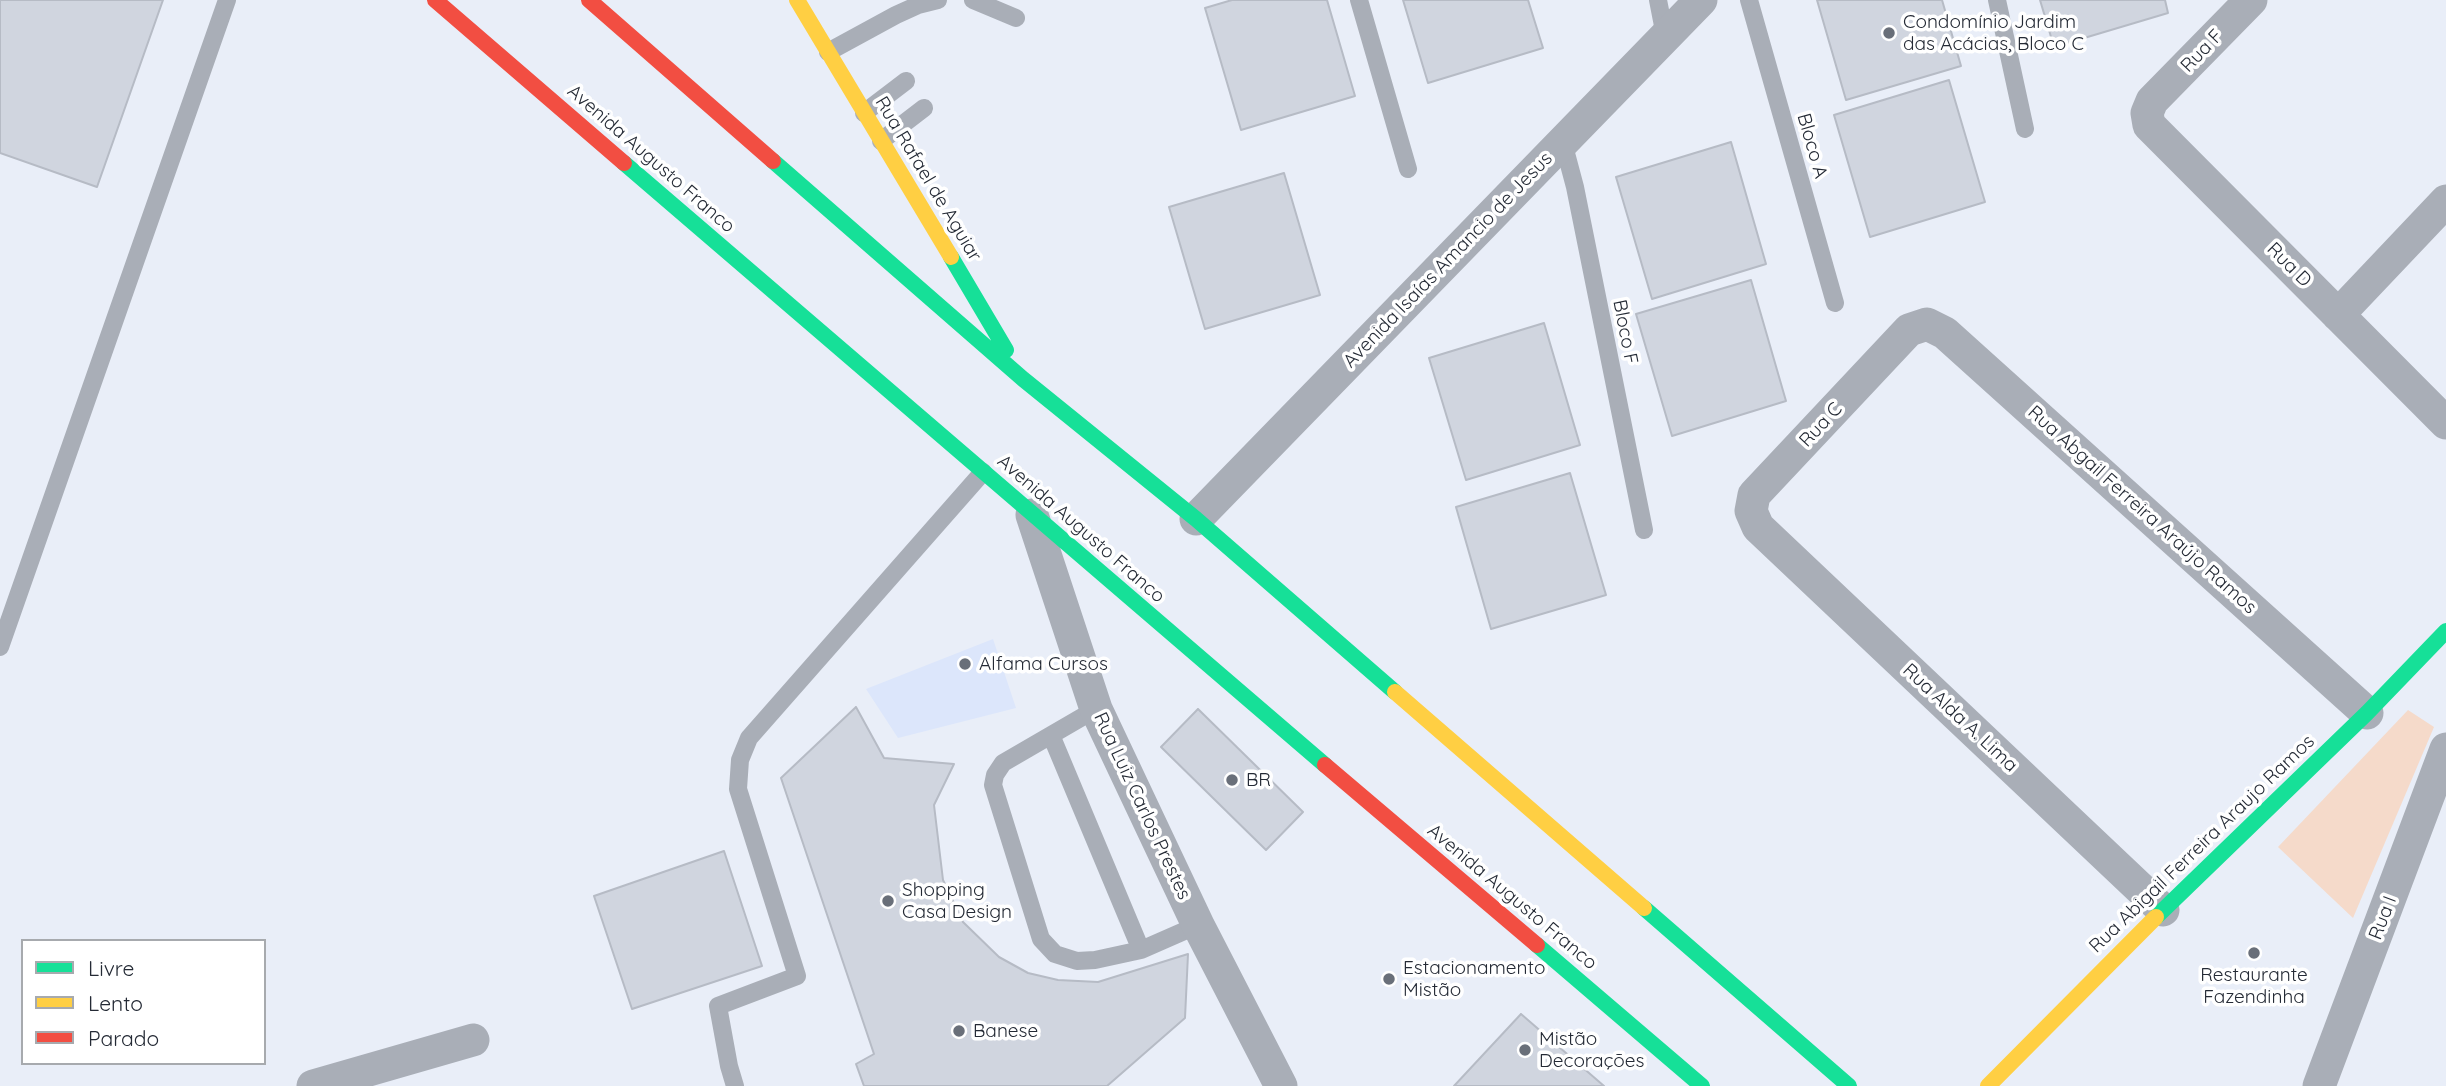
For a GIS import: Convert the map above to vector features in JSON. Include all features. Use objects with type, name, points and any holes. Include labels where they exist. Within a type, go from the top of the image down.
[{"type":"main road","name":"Avenida Augusto Franco","points":[[435,0],[1032,515],[1702,1086]]},
{"type":"main road","points":[[589,0],[1023,379],[1196,519],[1849,1086]]},
{"type":"main road","name":"Rua Rafael de Aguiar","points":[[797,0],[1023,379]]},
{"type":"main road","name":"Rua Abigail Ferreira Araujo Ramos","points":[[1988,1086],[2162,910],[2367,713],[2446,631]]},
{"type":"street","name":"Avenida Isaías Amancio de Jesus","points":[[1196,519],[1700,0]]},
{"type":"street","name":"Rua F","points":[[2152,101],[2251,0]]},
{"type":"street","name":"Rua D","points":[[2152,101],[2147,113],[2150,125],[2446,423]]},
{"type":"street","points":[[2338,315],[2446,201]]},
{"type":"street","name":"Rua Abgail Ferreira Araújo Ramos","points":[[1909,330],[1927,324],[1945,333],[2367,713]]},
{"type":"street","name":"Rua C","points":[[1758,527],[1751,511],[1754,495],[1909,330]]},
{"type":"street","name":"Rua Luiz Carlos Prestes","points":[[1032,515],[1096,709],[1198,925],[1281,1086]]},
{"type":"street","name":"Rua Alda A. Lima","points":[[1758,527],[2162,910]]},
{"type":"street","name":"Rua I","points":[[2319,1086],[2446,749]]},
{"type":"street","points":[[313,1086],[378,1077],[473,1040]]},
{"type":"lane","points":[[0,647],[227,0]]},
{"type":"lane","points":[[828,52],[896,15],[938,0]]},
{"type":"lane","points":[[973,0],[1016,18]]},
{"type":"lane","points":[[1359,0],[1408,169]]},
{"type":"lane","points":[[1658,0],[1665,36]]},
{"type":"lane","name":"Bloco A","points":[[1749,0],[1835,303]]},
{"type":"lane","points":[[1997,0],[2025,129]]},
{"type":"lane","points":[[864,113],[906,81]]},
{"type":"lane","points":[[881,141],[924,108]]},
{"type":"lane","name":"Bloco F","points":[[1563,142],[1644,530]]},
{"type":"lane","points":[[735,1086],[718,1006],[796,976],[738,789],[740,760],[749,738],[983,472]]},
{"type":"lane","points":[[1096,709],[1003,763],[995,775],[993,785],[1041,939],[1055,954],[1077,961],[1121,957],[1198,925]]},
{"type":"lane","points":[[1051,735],[1142,950]]},
{"type":"shaded area","name":"Alfama Cursos","points":[[993,639],[1016,708],[898,738],[866,689]]},
{"type":"shaded area","points":[[2408,710],[2434,727],[2353,918],[2278,847]]},
{"type":"building","points":[[0,0],[163,0],[97,187],[0,153]]},
{"type":"building","points":[[1232,0],[1327,0],[1355,96],[1241,130],[1205,8]]},
{"type":"building","points":[[1403,0],[1528,0],[1543,48],[1428,83]]},
{"type":"building","name":"Condomínio Jardim das Acácias, Bloco C","points":[[1817,0],[1942,0],[1961,66],[1846,100]]},
{"type":"building","points":[[2040,0],[2165,0],[2168,13],[2054,47]]},
{"type":"building","points":[[1949,80],[1985,202],[1870,237],[1834,115]]},
{"type":"building","points":[[1731,142],[1766,264],[1652,299],[1616,177]]},
{"type":"building","points":[[1284,173],[1320,295],[1205,329],[1169,207]]},
{"type":"building","points":[[1751,280],[1786,401],[1672,436],[1636,314]]},
{"type":"building","points":[[1544,323],[1580,445],[1466,480],[1429,358]]},
{"type":"building","points":[[1570,473],[1606,595],[1491,629],[1456,507]]},
{"type":"building","name":"Shopping Casa Design","points":[[856,707],[884,758],[954,764],[934,805],[943,880],[963,922],[999,957],[1028,973],[1058,980],[1098,982],[1188,954],[1185,1018],[1107,1086],[864,1086],[856,1064],[874,1054],[781,778]]},
{"type":"building","name":"BR","points":[[1198,709],[1303,812],[1266,850],[1161,747]]},
{"type":"building","points":[[724,851],[762,966],[632,1009],[594,896]]},
{"type":"building","name":"Mistão Decorações","points":[[1521,1014],[1604,1086],[1454,1086]]},
{"type":"traffic: fast","points":[[773,161],[1023,379],[1196,519],[1395,692]]},
{"type":"traffic: fast","points":[[624,163],[1325,765]]},
{"type":"traffic: fast","points":[[951,257],[1006,350]]},
{"type":"traffic: fast","points":[[2156,917],[2367,713],[2446,631]]},
{"type":"traffic: fast","points":[[1644,908],[1849,1086]]},
{"type":"traffic: fast","points":[[1537,945],[1702,1086]]},
{"type":"traffic: slow","points":[[797,0],[951,257]]},
{"type":"traffic: slow","points":[[1395,692],[1644,908]]},
{"type":"traffic: slow","points":[[1988,1086],[2156,917]]},
{"type":"traffic: jam","points":[[435,0],[624,163]]},
{"type":"traffic: jam","points":[[589,0],[773,161]]},
{"type":"traffic: jam","points":[[1325,765],[1537,945]]},
{"type":"place","name":"Condomínio Jardim das Acácias, Bloco C","points":[[1889,33]]},
{"type":"place","name":"Alfama Cursos","points":[[965,664]]},
{"type":"place","name":"BR","points":[[1232,780]]},
{"type":"place","name":"Shopping Casa Design","points":[[888,901]]},
{"type":"place","name":"Restaurante Fazendinha","points":[[2254,953]]},
{"type":"place","name":"Estacionamento Mistão","points":[[1389,979]]},
{"type":"place","name":"Banese","points":[[959,1031]]},
{"type":"place","name":"Mistão Decorações","points":[[1525,1050]]}]
